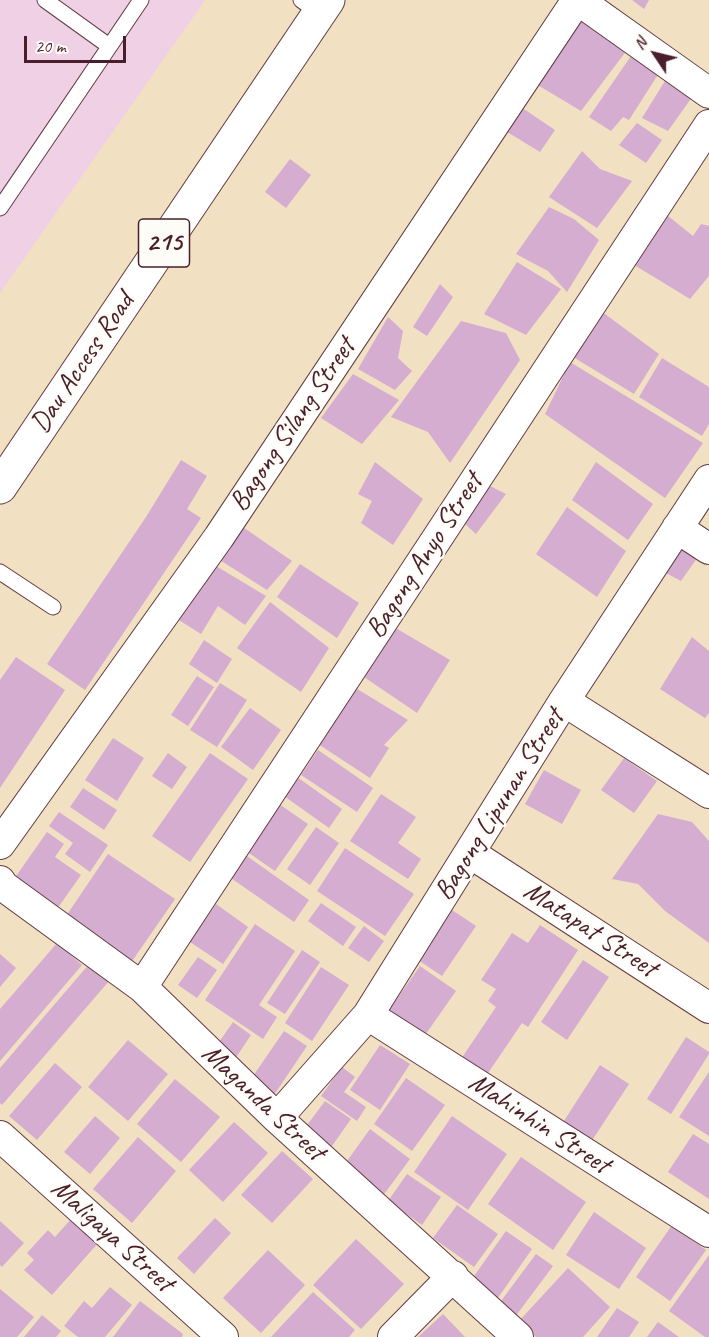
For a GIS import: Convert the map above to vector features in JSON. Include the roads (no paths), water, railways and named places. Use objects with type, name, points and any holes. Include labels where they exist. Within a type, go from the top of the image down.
[{"type":"main road","name":"Dau Access Road","points":[[0,487],[316,4]]},
{"type":"street","points":[[578,0],[709,93]]},
{"type":"street","name":"Bagong Silang Street","points":[[0,844],[219,537],[578,0]]},
{"type":"street","name":"Bagong Anyo Street","points":[[142,987],[709,125]]},
{"type":"street","name":"Bagong Lipunan Street","points":[[277,1118],[368,1015],[564,701],[709,480]]},
{"type":"street","points":[[677,528],[709,549]]},
{"type":"street","points":[[564,701],[709,793]]},
{"type":"street","name":"Matapat Street","points":[[470,853],[709,1008]]},
{"type":"street","name":"Maganda Street","points":[[0,881],[3,886],[142,987],[277,1118],[518,1337]]},
{"type":"street","name":"Mahinhin Street","points":[[368,1015],[709,1233]]},
{"type":"street","name":"Maligaya Street","points":[[0,1136],[223,1337]]},
{"type":"street","points":[[393,1337],[453,1276]]},
{"type":"lane","points":[[45,0],[109,46]]},
{"type":"lane","points":[[0,208],[141,0]]},
{"type":"lane","points":[[0,572],[53,606]]}]
